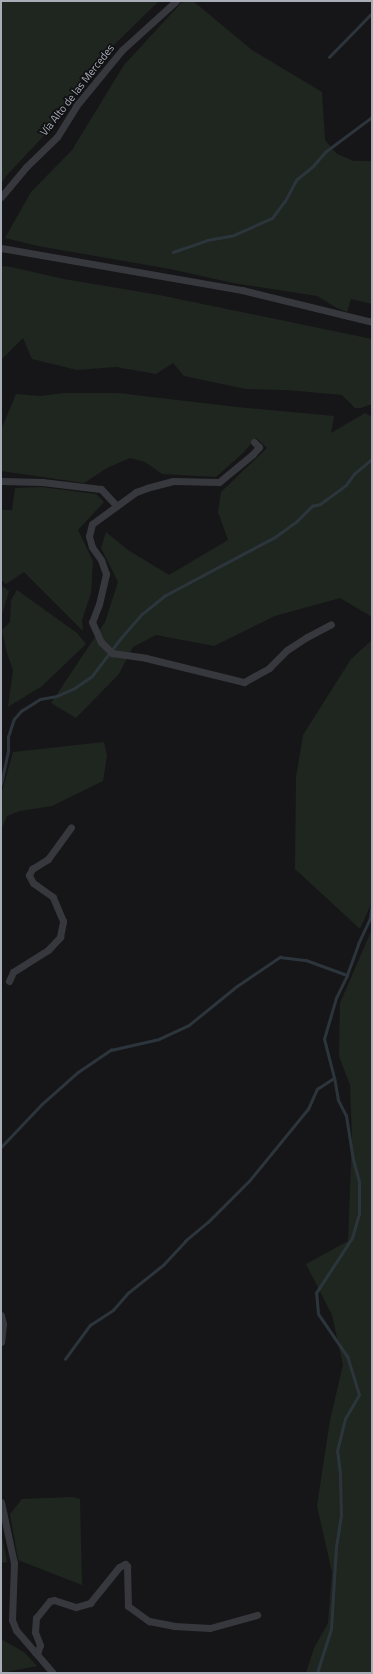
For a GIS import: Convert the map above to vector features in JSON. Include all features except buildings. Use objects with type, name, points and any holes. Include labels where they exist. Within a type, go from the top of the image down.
[{"type":"street","name":"Vía Alto de las Mercedes","points":[[1,197],[26,167],[57,137],[76,106],[122,50],[176,1]]},
{"type":"street","points":[[1,248],[242,290],[372,322]]},
{"type":"street","points":[[254,442],[259,447],[219,482],[173,481],[160,484],[136,492],[92,524],[89,536],[92,547],[101,560],[106,574],[99,604],[92,622],[102,642],[112,653],[146,658],[244,682],[269,668],[287,650],[331,624]]},
{"type":"street","points":[[1,481],[42,482],[101,490],[117,506]]},
{"type":"street","points":[[9,981],[13,972],[48,950],[60,937],[63,921],[53,896],[33,883],[29,875],[32,869],[48,859],[71,827]]},
{"type":"street","points":[[1,1315],[3,1324],[1,1342]]},
{"type":"street","points":[[1,1502],[14,1563],[12,1620],[16,1630],[54,1673]]},
{"type":"street","points":[[35,1652],[38,1651],[40,1645],[35,1632],[36,1618],[50,1601],[54,1600],[76,1607],[90,1603],[119,1567],[125,1564],[127,1566],[128,1606],[149,1622],[174,1626],[210,1628],[257,1615]]},
{"type":"shaded area","points":[[1,1],[159,1],[86,72],[54,125],[7,175],[1,184]]},
{"type":"shaded area","points":[[183,1],[193,1],[252,50],[322,92],[325,140],[337,154],[354,161],[372,161],[372,304],[351,299],[347,312],[317,296],[233,283],[170,269],[38,246],[5,238],[31,192],[72,150],[124,65]]},
{"type":"shaded area","points":[[1,266],[64,279],[159,295],[372,339],[372,404],[361,408],[355,408],[342,395],[286,390],[246,389],[184,376],[173,363],[156,374],[116,367],[77,370],[32,359],[23,338],[1,360]]},
{"type":"shaded area","points":[[64,393],[118,393],[237,407],[334,416],[331,433],[365,413],[372,417],[372,617],[340,598],[275,616],[214,646],[156,635],[133,647],[119,674],[76,718],[51,703],[105,622],[118,582],[101,548],[106,532],[128,550],[169,575],[228,540],[218,512],[221,492],[267,448],[256,438],[243,453],[216,477],[162,474],[145,462],[130,458],[107,468],[84,483],[1,471],[1,430],[16,394],[40,396]]},
{"type":"shaded area","points":[[41,487],[96,494],[104,502],[78,530],[93,561],[91,593],[82,620],[83,631],[24,572],[6,584],[1,580],[1,510],[12,510],[15,488]]},
{"type":"shaded area","points":[[1,585],[9,591],[1,618]]},
{"type":"shaded area","points":[[17,590],[77,633],[86,644],[42,686],[8,707],[13,670],[6,650],[2,630],[10,622],[11,600]]},
{"type":"shaded area","points":[[372,640],[372,902],[360,929],[295,869],[296,777],[303,735],[351,659]]},
{"type":"shaded area","points":[[104,742],[107,756],[103,781],[52,806],[20,811],[7,816],[1,830],[1,795],[13,752]]},
{"type":"shaded area","points":[[372,929],[372,1673],[306,1673],[314,1648],[328,1623],[332,1572],[317,1506],[330,1420],[343,1365],[332,1315],[306,1264],[348,1241],[352,1138],[350,1085],[339,1056],[340,1003]]},
{"type":"shaded area","points":[[72,1497],[80,1499],[82,1585],[18,1560],[10,1514],[22,1499]]},
{"type":"shaded area","points":[[1,1532],[7,1562],[1,1563]]},
{"type":"shaded area","points":[[1,1639],[24,1652],[37,1666],[1,1673]]},
{"type":"waterway","points":[[329,57],[372,13]]},
{"type":"waterway","points":[[173,252],[207,240],[234,235],[272,218],[285,201],[296,180],[313,166],[325,152],[372,117]]},
{"type":"waterway","points":[[1,784],[8,750],[8,737],[14,719],[21,711],[40,699],[57,696],[73,689],[92,676],[120,639],[142,614],[164,596],[275,537],[296,522],[312,506],[320,504],[346,485],[354,474],[372,459]]},
{"type":"waterway","points":[[317,1673],[331,1629],[336,1547],[341,1516],[340,1474],[337,1451],[345,1419],[359,1395],[348,1358],[318,1314],[316,1293],[352,1238],[359,1214],[359,1182],[353,1160],[346,1116],[338,1100],[324,1039],[336,998],[370,918],[372,903]]},
{"type":"waterway","points":[[1,1147],[42,1104],[78,1072],[111,1050],[159,1039],[189,1025],[237,986],[280,957],[306,960],[347,975]]},
{"type":"waterway","points":[[65,1359],[90,1325],[113,1310],[128,1293],[163,1265],[185,1241],[208,1222],[249,1181],[308,1109],[317,1089],[334,1078]]}]
